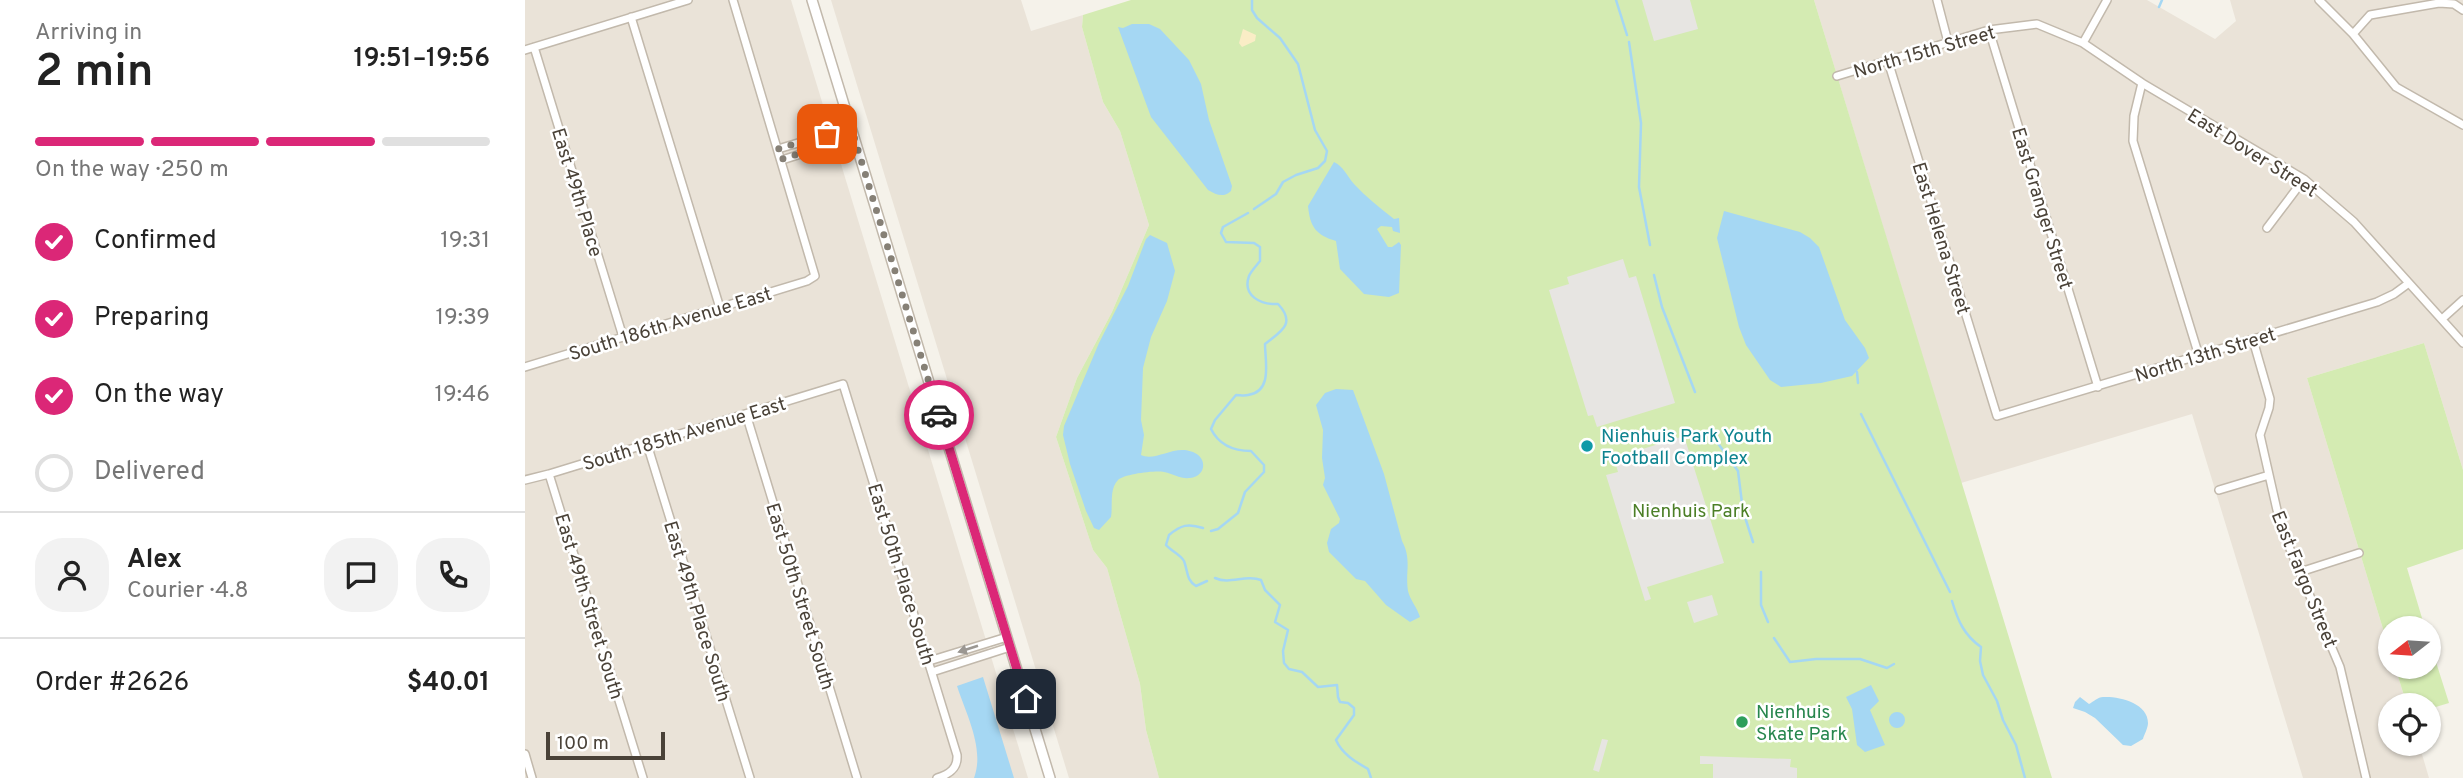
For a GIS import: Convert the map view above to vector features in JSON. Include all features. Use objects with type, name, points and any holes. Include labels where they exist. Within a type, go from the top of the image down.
[{"type":"street","points":[[525,50],[688,0]]},
{"type":"street","points":[[733,0],[782,159],[854,137]]},
{"type":"street","points":[[812,0],[1049,778]]},
{"type":"street","points":[[1937,0],[1948,42]]},
{"type":"street","points":[[2083,43],[2107,0]]},
{"type":"street","points":[[2319,0],[2353,34],[2396,87],[2463,125]]},
{"type":"street","points":[[2353,34],[2371,15],[2439,3],[2454,4],[2463,10]]},
{"type":"street","points":[[631,17],[720,308]]},
{"type":"street","name":"North 15th Street","points":[[1837,76],[1989,30],[2037,24],[2083,43]]},
{"type":"street","name":"East Granger Street","points":[[1989,30],[2098,387]]},
{"type":"street","name":"East Dover Street","points":[[2083,43],[2142,83],[2304,179],[2354,222],[2463,343]]},
{"type":"street","name":"East 49th Place","points":[[534,47],[623,337]]},
{"type":"street","name":"East Helena Street","points":[[1888,61],[1997,416]]},
{"type":"street","points":[[2142,83],[2134,116],[2133,141],[2199,356]]},
{"type":"street","points":[[778,149],[851,127]]},
{"type":"street","name":"South 186th Avenue East","points":[[525,367],[807,281],[815,276],[782,159]]},
{"type":"street","points":[[2267,228],[2304,179]]},
{"type":"street","name":"North 13th Street","points":[[1997,416],[2384,299],[2409,283]]},
{"type":"street","points":[[2442,319],[2463,300]]},
{"type":"street","name":"East Fargo Street","points":[[2253,340],[2270,399],[2260,435],[2283,531],[2340,667],[2366,778]]},
{"type":"street","name":"South 185th Avenue East","points":[[525,480],[843,384]]},
{"type":"street","name":"East 50th Place South","points":[[843,384],[956,750],[957,764],[949,773],[937,778]]},
{"type":"street","name":"East 50th Street South","points":[[746,414],[857,778]]},
{"type":"street","name":"East 49th Place South","points":[[647,444],[750,778]]},
{"type":"street","name":"East 49th Street South","points":[[549,474],[643,778]]},
{"type":"street","points":[[2219,490],[2269,475]]},
{"type":"street","points":[[2300,572],[2359,553]]},
{"type":"street","points":[[929,661],[1007,637]]},
{"type":"street","points":[[932,672],[1010,647]]},
{"type":"street","points":[[525,754],[532,778]]},
{"type":"shaded area","points":[[525,0],[791,0],[1028,778],[525,778]]},
{"type":"shaded area","points":[[831,0],[1021,0],[1031,31],[1083,15],[1082,27],[1103,102],[1120,131],[1149,225],[1112,312],[1077,378],[1056,437],[1093,550],[1107,568],[1140,684],[1146,730],[1159,778],[1069,778]]},
{"type":"shaded area","points":[[1642,0],[1690,0],[1698,29],[1654,41]]},
{"type":"shaded area","points":[[1814,0],[2147,0],[2215,39],[2236,21],[2230,0],[2463,0],[2463,470],[2424,343],[2307,378],[2379,616],[2378,679],[2399,679],[2403,693],[2378,693],[2378,756],[2423,756],[2429,778],[2303,778],[2192,414],[1961,483]]},
{"type":"shaded area","points":[[1623,259],[1629,278],[1636,276],[1675,403],[1597,427],[1593,415],[1588,416],[1549,290],[1569,284],[1567,277]]},
{"type":"shaded area","points":[[1684,436],[1724,563],[1647,587],[1651,599],[1645,601],[1606,475],[1618,472],[1614,458]]},
{"type":"shaded area","points":[[1712,595],[1718,615],[1694,623],[1687,602]]},
{"type":"shaded area","points":[[1602,739],[1608,740],[1599,772],[1593,770]]},
{"type":"shaded area","points":[[1700,756],[1791,759],[1790,767],[1797,768],[1797,778],[1713,778],[1713,764],[1700,764]]},
{"type":"green space","name":"Nienhuis Park","points":[[1131,0],[1814,0],[2052,778],[1159,778],[1146,730],[1140,684],[1107,568],[1093,550],[1056,437],[1077,378],[1112,312],[1149,225],[1120,131],[1103,102],[1082,27],[1083,15]]},
{"type":"green space","points":[[2424,343],[2463,470],[2463,549],[2407,568],[2421,616],[2379,616],[2307,378]]},
{"type":"green space","points":[[2441,678],[2449,703],[2441,705],[2441,693],[2403,693],[2399,679]]},
{"type":"sand","points":[[1243,29],[1256,35],[1255,41],[1242,47],[1239,43]]},
{"type":"water","points":[[1149,24],[1160,29],[1189,60],[1201,84],[1209,120],[1232,186],[1228,193],[1220,195],[1208,190],[1151,117],[1118,27]]},
{"type":"water","points":[[1334,162],[1373,202],[1394,219],[1399,218],[1400,233],[1393,231],[1392,227],[1381,226],[1377,229],[1388,247],[1399,242],[1401,245],[1399,293],[1389,297],[1364,294],[1340,269],[1336,241],[1323,236],[1312,225],[1308,206]]},
{"type":"water","points":[[1724,211],[1800,232],[1819,247],[1845,320],[1869,358],[1852,376],[1821,383],[1781,387],[1770,380],[1746,345],[1739,327],[1717,238]]},
{"type":"water","points":[[1150,235],[1167,243],[1175,271],[1167,301],[1151,337],[1143,368],[1141,420],[1144,435],[1141,455],[1147,457],[1186,450],[1198,455],[1203,466],[1199,474],[1190,478],[1160,472],[1121,478],[1113,488],[1111,517],[1099,530],[1094,528],[1086,511],[1070,464],[1063,435],[1064,426],[1099,343]]},
{"type":"water","points":[[1336,389],[1353,390],[1384,474],[1407,554],[1408,591],[1420,617],[1410,622],[1386,605],[1365,581],[1356,579],[1329,552],[1327,543],[1331,529],[1340,519],[1323,485],[1323,430],[1316,405],[1325,393]]},
{"type":"water","points":[[983,677],[1014,778],[974,778],[977,767],[976,744],[957,686]]},
{"type":"water","points":[[1871,685],[1879,701],[1870,710],[1885,745],[1865,752],[1857,745],[1852,709],[1846,697]]},
{"type":"water","points":[[2080,697],[2089,704],[2099,698],[2110,697],[2138,706],[2147,716],[2148,723],[2143,739],[2131,746],[2123,745],[2095,718],[2073,708]]},
{"type":"water","points":[[1897,712],[1903,714],[1903,726],[1897,728],[1891,726],[1889,720],[1891,714]]},
{"type":"waterway","points":[[1252,0],[1252,10],[1257,18],[1280,38],[1298,64],[1315,130],[1327,151],[1325,161],[1318,168],[1283,182],[1276,194],[1254,209]]},
{"type":"waterway","points":[[1616,0],[1627,35]]},
{"type":"waterway","points":[[2159,7],[2162,0]]},
{"type":"waterway","points":[[1629,42],[1641,123],[1639,187],[1650,245]]},
{"type":"waterway","points":[[1211,531],[1218,529],[1238,513],[1245,492],[1264,472],[1264,465],[1251,451],[1227,446],[1211,429],[1215,420],[1236,395],[1256,393],[1261,388],[1266,375],[1265,344],[1281,331],[1286,322],[1284,311],[1278,304],[1260,301],[1248,289],[1249,276],[1260,261],[1260,247],[1254,243],[1226,242],[1221,233],[1223,227],[1248,213]]},
{"type":"waterway","points":[[1654,275],[1662,307],[1695,392]]},
{"type":"waterway","points":[[1857,372],[1858,383]]},
{"type":"waterway","points":[[1861,414],[1950,592]]},
{"type":"waterway","points":[[1709,431],[1738,471],[1743,511],[1753,542]]},
{"type":"waterway","points":[[1203,528],[1189,525],[1181,527],[1169,535],[1166,545],[1184,561],[1193,584],[1196,586],[1207,581]]},
{"type":"waterway","points":[[1761,572],[1761,605],[1768,622]]},
{"type":"waterway","points":[[1215,578],[1261,580],[1265,590],[1280,605],[1275,622],[1288,630],[1283,651],[1284,663],[1289,669],[1302,672],[1318,687],[1337,685],[1340,702],[1348,703],[1354,708],[1354,715],[1336,740],[1346,753],[1368,769],[1371,778]]},
{"type":"waterway","points":[[1952,601],[1962,627],[1981,647],[1983,675],[2016,745],[2025,778]]},
{"type":"waterway","points":[[1774,638],[1790,662],[1860,659],[1887,668],[1894,664]]},
{"type":"way so far","points":[[827,134],[778,149],[782,159],[854,137],[939,415]]},
{"type":"place","name":"Nienhuis Park Youth Football Complex","points":[[1587,446]]},
{"type":"place","name":"Nienhuis Skate Park","points":[[1742,722]]},
{"type":"route","points":[[939,415],[1026,699]]}]
